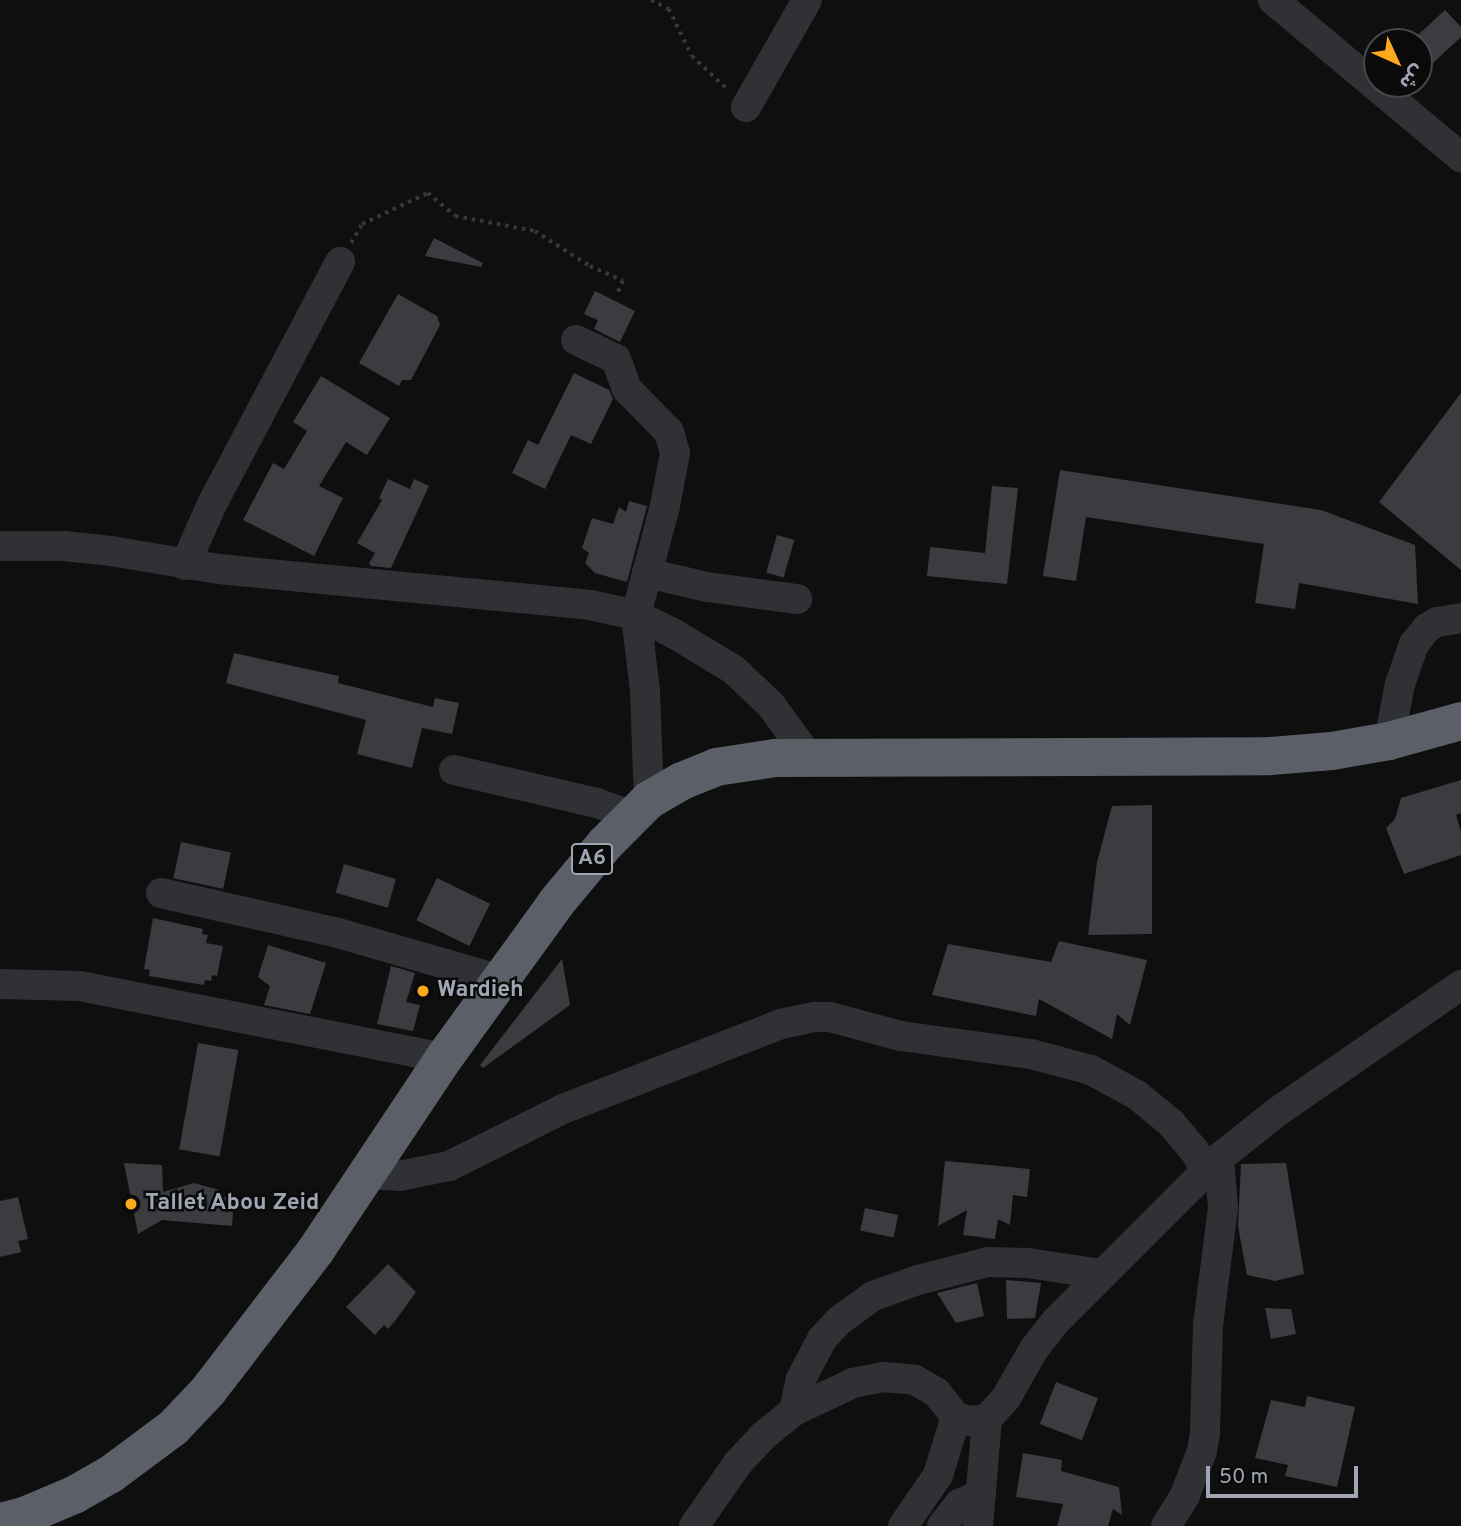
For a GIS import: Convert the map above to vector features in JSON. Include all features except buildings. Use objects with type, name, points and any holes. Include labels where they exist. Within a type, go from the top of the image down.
[{"type":"highway","name":"A6","points":[[0,1522],[24,1516],[102,1479],[145,1452],[173,1428],[208,1391],[281,1297],[444,1058],[563,894],[641,808],[682,781],[716,767],[763,759],[808,756],[1246,756],[1332,751],[1389,741],[1461,721]]},
{"type":"street","points":[[746,107],[807,0]]},
{"type":"street","points":[[1273,0],[1461,157]]},
{"type":"street","points":[[185,565],[212,504],[340,262]]},
{"type":"street","points":[[454,770],[597,803],[641,808],[646,772],[646,714],[636,615],[665,506],[675,453],[669,432],[628,388],[616,359],[576,340]]},
{"type":"street","points":[[0,546],[63,546],[185,565],[590,605],[636,615],[673,633],[734,670],[771,705],[808,756]]},
{"type":"street","points":[[647,573],[707,587],[797,599]]},
{"type":"street","points":[[1389,741],[1400,684],[1414,644],[1427,628],[1437,622],[1461,618]]},
{"type":"street","points":[[161,893],[338,933],[501,980]]},
{"type":"street","points":[[0,984],[80,986],[444,1058]]},
{"type":"street","points":[[978,1526],[987,1419],[1006,1398],[1041,1339],[1101,1274],[1213,1164],[1288,1105],[1461,985]]},
{"type":"street","points":[[366,1174],[399,1176],[449,1166],[563,1109],[781,1024],[815,1017],[841,1019],[901,1036],[1031,1054],[1091,1070],[1137,1095],[1171,1123],[1194,1150],[1213,1164],[1223,1209],[1208,1325],[1202,1451],[1185,1496],[1166,1526]]},
{"type":"street","points":[[794,1411],[801,1379],[822,1339],[840,1320],[873,1296],[918,1280],[988,1262],[1028,1263],[1101,1274]]},
{"type":"street","points":[[694,1526],[738,1463],[764,1436],[794,1411],[853,1383],[901,1376],[936,1392],[956,1417],[971,1421],[987,1419]]},
{"type":"street","points":[[903,1526],[938,1475],[956,1417]]},
{"type":"street","points":[[942,1526],[959,1504],[981,1494]]},
{"type":"path","points":[[651,0],[669,9],[692,56],[746,107]]},
{"type":"path","points":[[340,262],[362,223],[428,193],[455,216],[535,231],[590,266],[623,281],[618,293]]},
{"type":"place","name":"Wardieh","points":[[423,991]]},
{"type":"place","name":"Tallet Abou Zeid","points":[[131,1204]]}]
